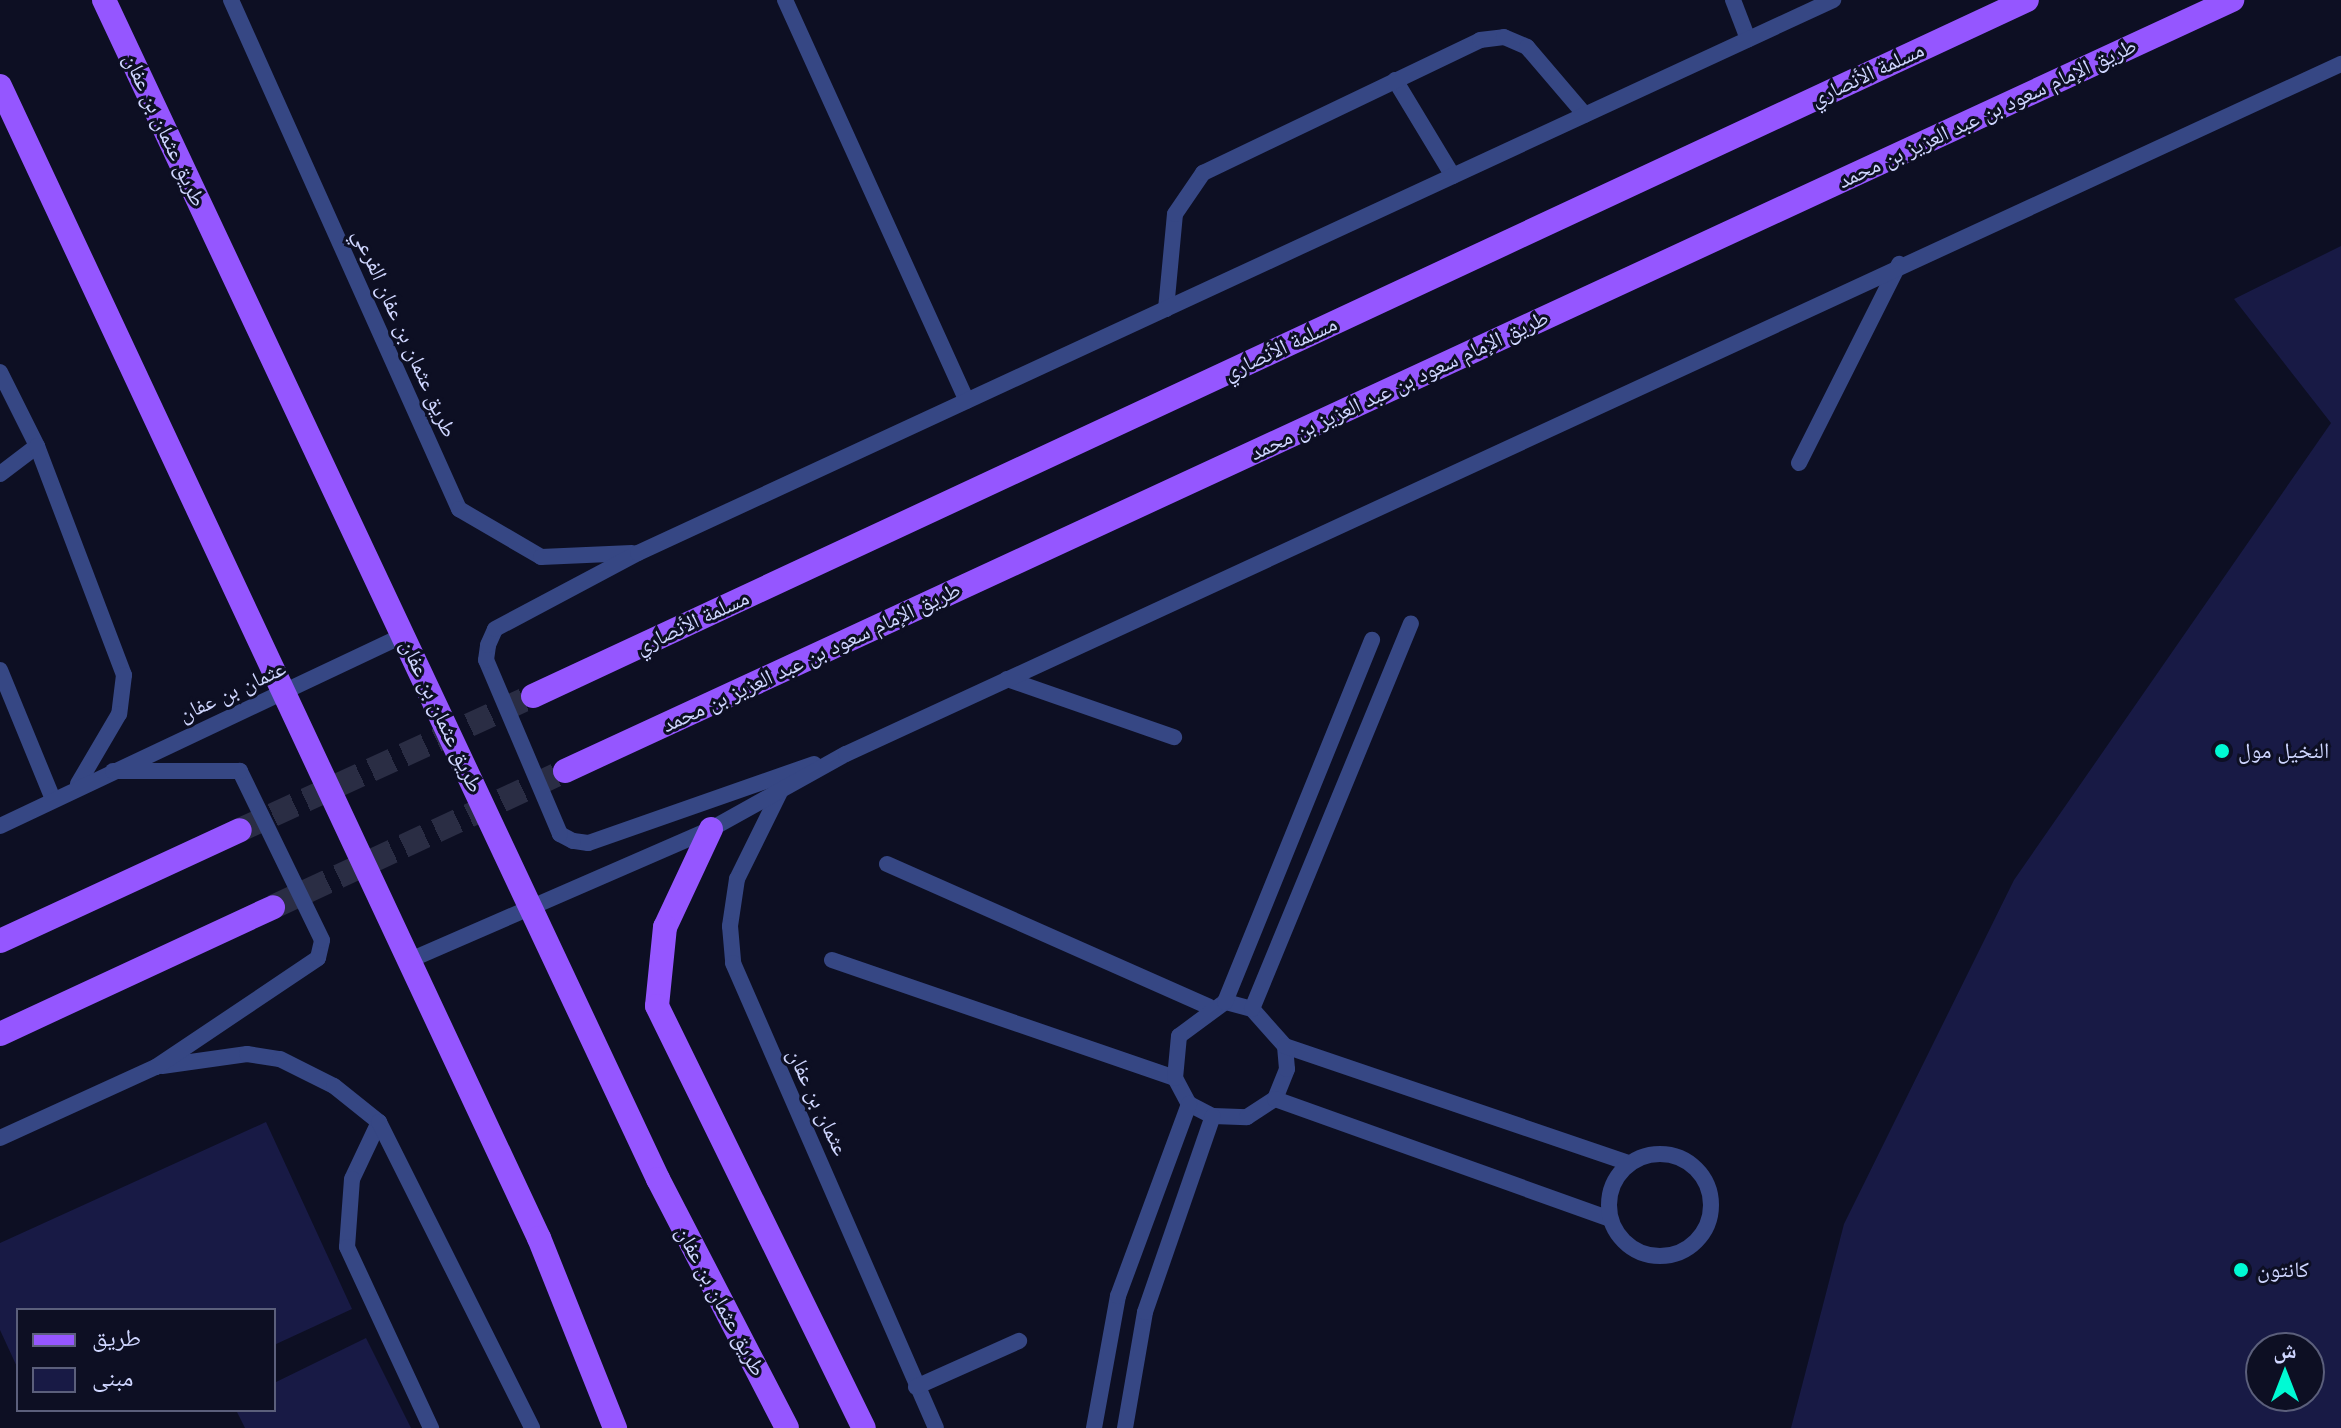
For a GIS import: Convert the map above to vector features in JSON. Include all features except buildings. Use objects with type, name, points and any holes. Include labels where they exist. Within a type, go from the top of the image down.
[{"type":"main road","name":"طريق عثمان بن عفان","points":[[104,0],[658,1179],[787,1428]]},
{"type":"main road","points":[[118,0],[132,61]]},
{"type":"main road","name":"مسلمة الأنصاري","points":[[533,696],[2027,0]]},
{"type":"main road","name":"طريق الإمام سعود بن عبد العزيز بن محمد","points":[[565,771],[2232,0]]},
{"type":"main road","points":[[0,86],[539,1238],[615,1428]]},
{"type":"main road","points":[[711,829],[665,927],[657,1006],[864,1428]]},
{"type":"main road","points":[[0,941],[240,830]]},
{"type":"main road","points":[[0,1034],[273,907]]},
{"type":"street","name":"طريق عثمان بن عفان الفرعي","points":[[231,0],[459,509],[541,557],[638,553]]},
{"type":"street","points":[[785,0],[967,401]]},
{"type":"street","points":[[1733,0],[1748,39]]},
{"type":"street","points":[[846,754],[710,795],[588,843],[560,834],[486,660],[488,645],[495,629],[638,553],[1833,0]]},
{"type":"street","points":[[1166,309],[1183,192],[1203,173],[1480,40],[1504,37],[1527,47],[1585,115]]},
{"type":"street","points":[[410,960],[532,910],[711,829],[846,754],[1899,264],[2341,64]]},
{"type":"street","points":[[1395,80],[1453,176]]},
{"type":"street","points":[[1799,463],[1899,264]]},
{"type":"street","points":[[0,372],[6,396],[37,446],[124,675],[119,714],[78,784]]},
{"type":"street","points":[[0,474],[37,446]]},
{"type":"street","points":[[1252,1009],[1411,623]]},
{"type":"street","name":"عثمان بن عفان","points":[[0,826],[78,784],[113,771],[404,635]]},
{"type":"street","points":[[1285,1046],[1287,1069],[1275,1099],[1247,1117],[1213,1116],[1189,1104],[1175,1078],[1179,1036],[1217,1004],[1372,640]]},
{"type":"street","points":[[0,670],[53,799]]},
{"type":"street","points":[[1007,679],[1174,737]]},
{"type":"street","points":[[0,1138],[156,1067],[310,969],[322,940],[240,771],[113,771]]},
{"type":"street","name":"عثمان بن عفان","points":[[781,790],[737,879],[733,963],[936,1428]]},
{"type":"street","points":[[887,864],[1217,1004],[1252,1009],[1285,1046],[1629,1163]]},
{"type":"street","points":[[832,960],[1175,1078]]},
{"type":"street","points":[[156,1067],[247,1054],[280,1059],[334,1086],[379,1122],[532,1428]]},
{"type":"street","points":[[1275,1099],[1610,1219]]},
{"type":"street","points":[[1094,1428],[1118,1296],[1189,1104]]},
{"type":"street","points":[[1125,1428],[1145,1312],[1213,1116]]},
{"type":"street","points":[[379,1122],[352,1179],[347,1247],[431,1428]]},
{"type":"street","points":[[1656,1154],[1685,1160],[1710,1191],[1708,1230],[1674,1255],[1653,1256],[1619,1237],[1610,1219],[1614,1180],[1629,1163],[1656,1154]]},
{"type":"street","points":[[916,1387],[1019,1341]]},
{"type":"tunnel","points":[[240,830],[533,696]]},
{"type":"tunnel","points":[[273,907],[565,771]]},
{"type":"place","name":"النخيل مول","points":[[2222,751]]},
{"type":"place","name":"كانتون","points":[[2241,1270]]}]
